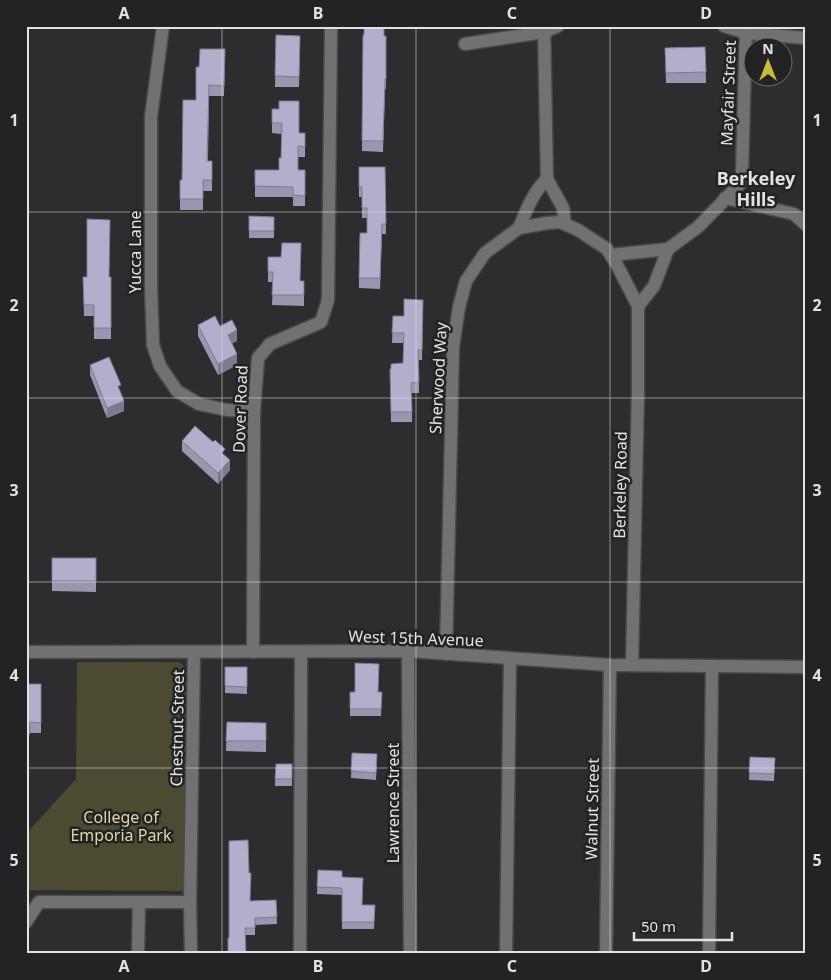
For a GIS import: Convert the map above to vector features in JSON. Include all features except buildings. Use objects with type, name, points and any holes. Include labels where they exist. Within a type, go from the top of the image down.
[{"type":"street","name":"Yucca Lane","points":[[163,26],[151,117],[153,345],[160,366],[177,391],[199,404],[227,410],[254,411]]},
{"type":"street","name":"Dover Road","points":[[253,652],[254,411],[258,358],[270,344],[321,322],[328,300],[331,26]]},
{"type":"street","points":[[465,44],[558,26]]},
{"type":"street","points":[[724,26],[805,38]]},
{"type":"street","points":[[544,29],[547,179],[563,208],[565,224]]},
{"type":"street","name":"Mayfair Street","points":[[668,250],[698,227],[738,185],[742,173],[746,30]]},
{"type":"street","points":[[519,228],[533,197],[541,184],[547,179]]},
{"type":"street","points":[[725,198],[794,214],[805,224]]},
{"type":"street","name":"Sherwood Way","points":[[446,654],[453,347],[459,307],[466,281],[484,253],[519,228],[560,222],[578,230],[607,250],[638,306]]},
{"type":"street","points":[[611,255],[668,250],[654,286],[638,306]]},
{"type":"street","name":"Berkeley Road","points":[[632,665],[638,306]]},
{"type":"street","name":"West 15th Avenue","points":[[26,652],[408,651],[610,665],[805,667]]},
{"type":"street","name":"Lawrence Street","points":[[408,651],[410,954]]},
{"type":"street","name":"Chestnut Street","points":[[191,954],[190,902],[194,652]]},
{"type":"street","points":[[300,954],[301,652]]},
{"type":"street","points":[[506,954],[510,659]]},
{"type":"street","name":"Walnut Street","points":[[606,954],[610,665]]},
{"type":"street","points":[[709,954],[712,666]]},
{"type":"street","points":[[26,922],[39,902],[190,902]]},
{"type":"street","points":[[138,954],[139,902]]},
{"type":"green space","name":"College of Emporia Park","points":[[77,662],[178,662],[186,669],[188,681],[185,891],[29,890],[26,892],[26,834],[76,779]]},
{"type":"district","name":"Berkeley Hills","points":[[756,188]]}]
